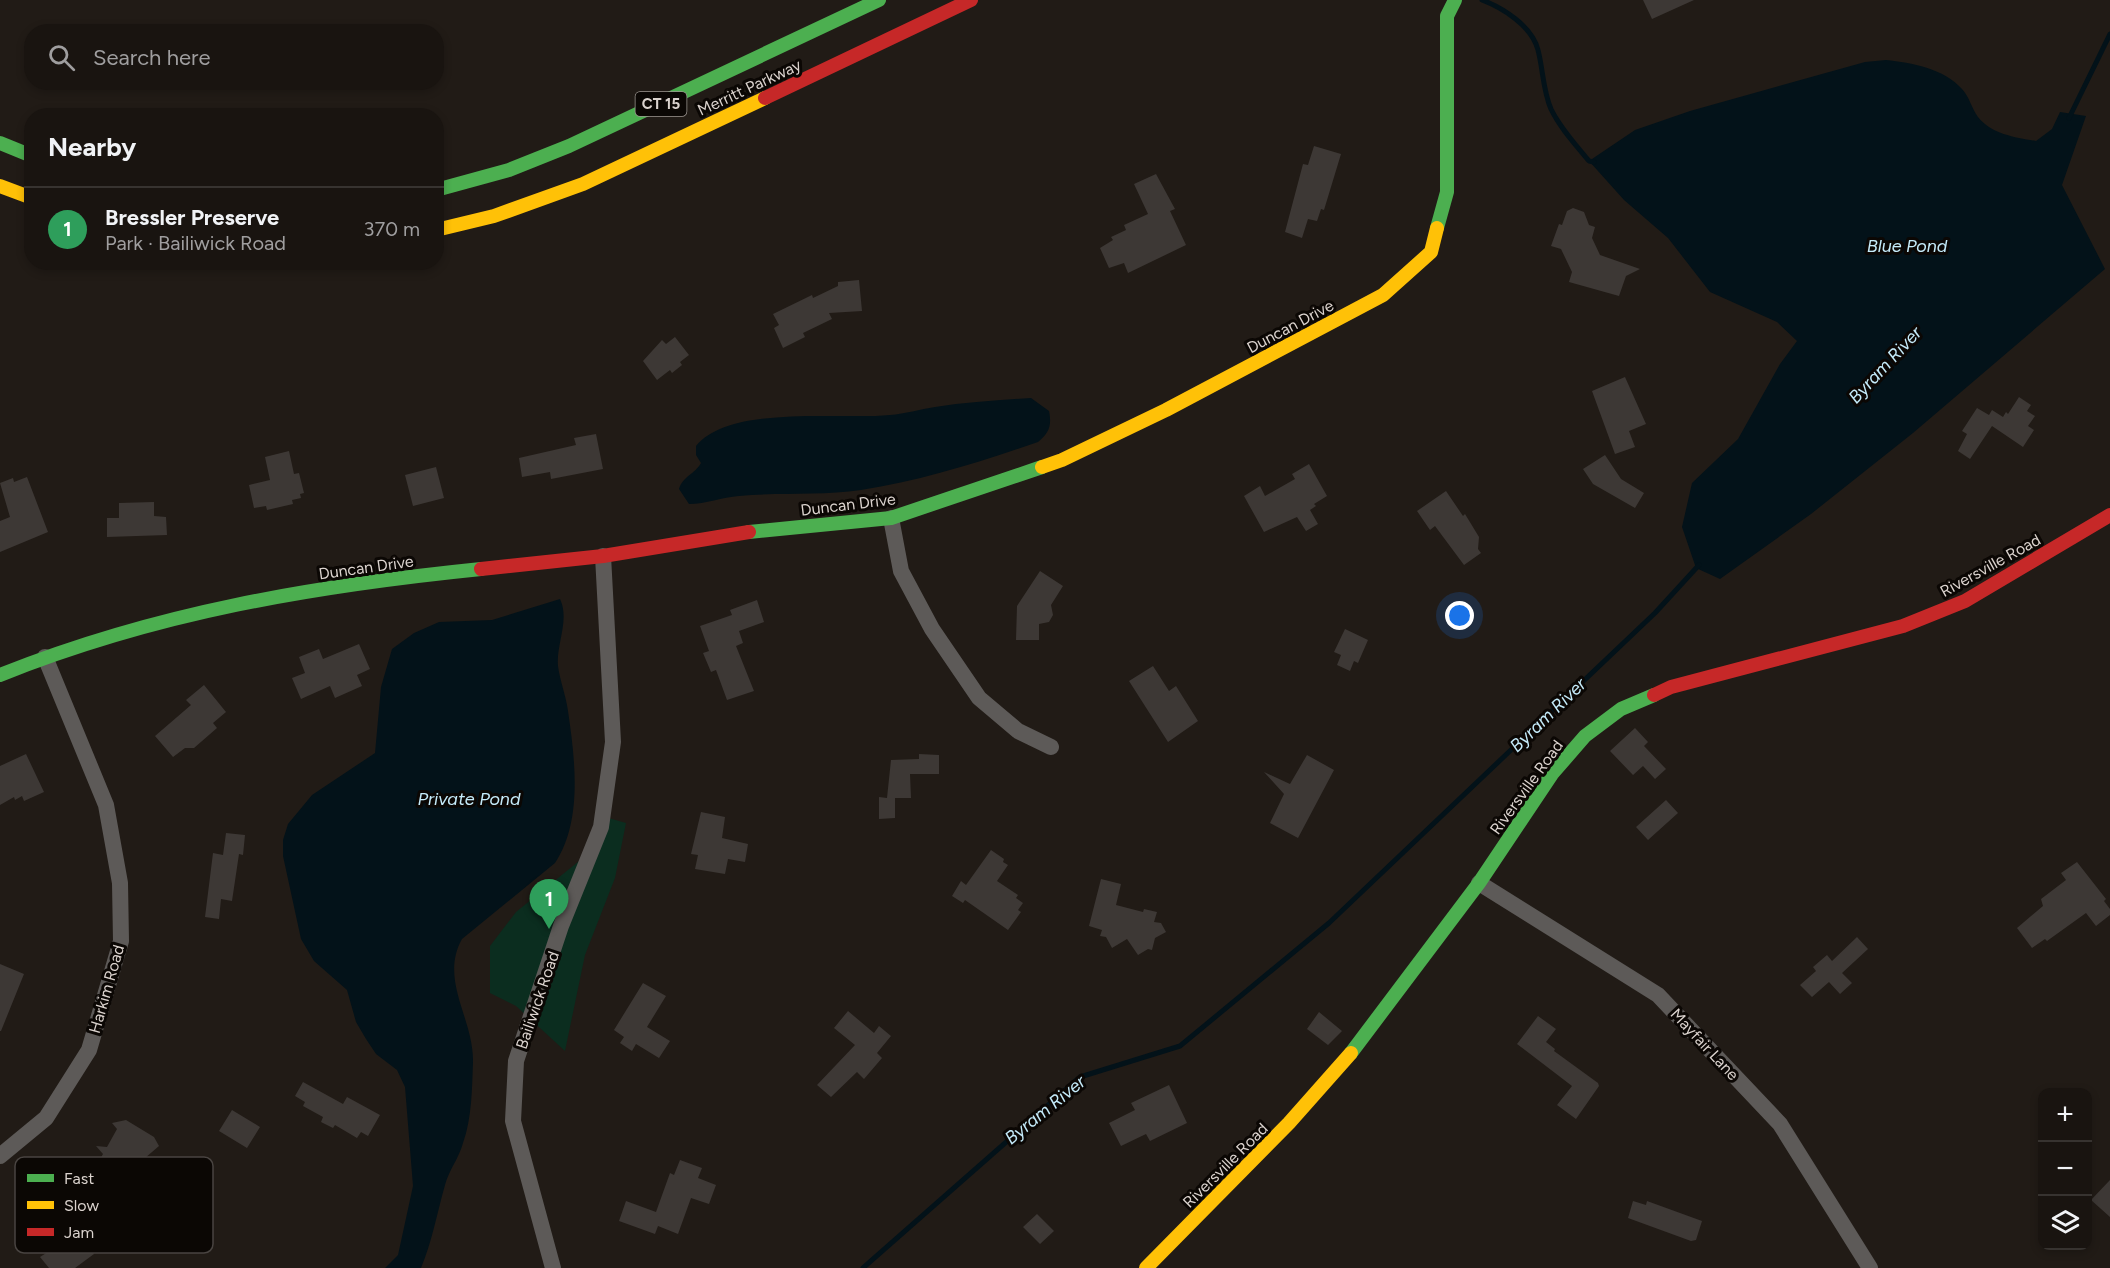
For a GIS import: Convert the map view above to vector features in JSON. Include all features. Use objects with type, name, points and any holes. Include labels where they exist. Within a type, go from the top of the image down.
[{"type":"main road","name":"Merritt Parkway","points":[[444,188],[499,173],[569,146],[879,0]]},
{"type":"main road","name":"Merritt Parkway","points":[[444,228],[494,216],[583,184],[971,0]]},
{"type":"main road","name":"Duncan Drive","points":[[0,675],[45,657],[163,620],[251,600],[442,573],[603,556],[757,531],[891,518],[1062,460],[1167,410],[1383,295],[1431,252],[1448,192],[1447,16],[1455,0]]},
{"type":"main road","points":[[0,143],[24,153]]},
{"type":"main road","points":[[0,186],[24,195]]},
{"type":"main road","name":"Riversville Road","points":[[1146,1268],[1289,1123],[1364,1039],[1479,883],[1552,774],[1585,736],[1621,709],[1671,687],[1903,626],[1965,601],[2110,515]]},
{"type":"street","points":[[891,518],[901,571],[932,629],[979,698],[1018,731],[1051,747]]},
{"type":"street","name":"Bailiwick Road","points":[[553,1268],[513,1121],[516,1061],[561,926],[601,827],[613,742],[603,556]]},
{"type":"street","name":"Harkim Road","points":[[0,1156],[46,1118],[89,1050],[121,941],[120,883],[106,805],[45,657]]},
{"type":"street","name":"Mayfair Lane","points":[[1479,883],[1658,995],[1779,1124],[1870,1268]]},
{"type":"green space","points":[[598,815],[626,823],[615,878],[585,955],[565,1051],[516,1006],[490,993],[490,946],[516,912],[589,853]]},
{"type":"water","name":"Blue Pond","points":[[1886,60],[1916,65],[1946,76],[1964,92],[1983,123],[2013,137],[2036,141],[2052,129],[2060,112],[2086,116],[2062,185],[2105,269],[1913,433],[1811,514],[1720,579],[1696,568],[1682,527],[1692,483],[1738,439],[1780,364],[1797,341],[1777,322],[1710,292],[1668,238],[1624,200],[1589,161],[1635,130],[1690,111],[1865,62]]},
{"type":"water","points":[[1031,398],[1049,411],[1050,416],[1049,429],[1038,442],[928,476],[846,492],[739,496],[695,504],[689,504],[679,489],[683,481],[701,463],[696,455],[696,446],[712,433],[734,424],[787,417],[890,415],[959,404]]},
{"type":"water","name":"Private Pond","points":[[560,599],[564,615],[558,666],[568,711],[575,789],[570,828],[555,863],[462,939],[456,954],[454,969],[459,1000],[472,1046],[471,1103],[466,1133],[447,1180],[421,1268],[385,1268],[398,1255],[413,1186],[405,1087],[397,1070],[376,1054],[366,1039],[356,1022],[347,990],[314,961],[301,939],[283,856],[283,840],[288,824],[312,795],[375,753],[381,687],[392,649],[414,633],[439,622],[492,620]]},
{"type":"building","points":[[1643,0],[1694,0],[1652,19]]},
{"type":"building","points":[[1314,146],[1341,154],[1324,210],[1321,209],[1317,221],[1308,219],[1302,238],[1285,232],[1303,164],[1308,165]]},
{"type":"building","points":[[1156,174],[1175,209],[1170,211],[1186,245],[1128,273],[1124,263],[1109,268],[1100,248],[1113,240],[1111,237],[1126,230],[1124,225],[1148,214],[1134,184]]},
{"type":"building","points":[[1573,208],[1584,212],[1589,225],[1595,227],[1592,238],[1600,255],[1640,269],[1626,276],[1619,296],[1569,282],[1572,272],[1561,249],[1551,246],[1559,224],[1562,225],[1567,211]]},
{"type":"building","points":[[859,280],[862,311],[829,313],[832,319],[803,333],[805,337],[783,348],[774,328],[779,325],[773,314],[812,295],[813,298],[838,286],[838,282]]},
{"type":"building","points":[[675,337],[689,355],[672,373],[670,370],[657,380],[643,361],[662,340],[666,344]]},
{"type":"building","points":[[1625,377],[1646,424],[1629,431],[1635,447],[1615,454],[1592,391]]},
{"type":"building","points":[[2019,397],[2031,405],[2027,411],[2035,416],[2028,426],[2034,430],[2023,447],[1992,426],[1970,459],[1958,451],[1967,434],[1962,431],[1977,408],[1989,415],[1992,410],[2003,417],[2006,412],[2008,414]]},
{"type":"building","points":[[596,434],[603,469],[551,479],[550,472],[522,477],[519,458],[576,445],[574,438]]},
{"type":"building","points":[[289,451],[294,474],[299,473],[304,493],[300,494],[301,498],[292,500],[293,504],[267,510],[266,506],[254,508],[249,485],[270,480],[265,457]]},
{"type":"building","points":[[1605,455],[1621,479],[1644,493],[1635,508],[1593,484],[1583,469]]},
{"type":"building","points":[[1309,464],[1327,496],[1314,504],[1316,506],[1310,510],[1318,524],[1306,531],[1297,517],[1264,532],[1244,496],[1260,486],[1265,496],[1295,479],[1292,474]]},
{"type":"building","points":[[436,467],[444,498],[413,506],[405,475]]},
{"type":"building","points":[[27,477],[48,532],[0,552],[0,521],[10,517],[0,483],[13,478],[14,482]]},
{"type":"building","points":[[1446,491],[1463,516],[1465,514],[1479,537],[1478,549],[1481,553],[1464,565],[1435,526],[1430,530],[1417,511]]},
{"type":"building","points":[[154,502],[154,516],[166,517],[167,535],[107,537],[107,518],[119,518],[119,503]]},
{"type":"building","points":[[1040,571],[1063,586],[1051,605],[1053,615],[1049,622],[1039,624],[1039,640],[1016,640],[1017,606]]},
{"type":"building","points":[[757,600],[764,622],[739,631],[743,643],[736,646],[754,691],[727,700],[716,670],[711,672],[703,653],[709,651],[700,626],[732,615],[730,610]]},
{"type":"building","points":[[1345,629],[1368,640],[1358,663],[1354,661],[1350,671],[1337,665],[1341,655],[1334,652]]},
{"type":"building","points":[[359,644],[370,669],[357,675],[362,686],[335,698],[330,686],[301,699],[292,678],[305,673],[299,657],[319,649],[323,659]]},
{"type":"building","points":[[1153,666],[1169,691],[1176,686],[1198,721],[1168,742],[1129,681]]},
{"type":"building","points":[[204,685],[226,712],[213,723],[217,728],[194,748],[185,748],[173,757],[155,736],[191,705],[186,700]]},
{"type":"building","points":[[1635,728],[1648,742],[1644,746],[1666,769],[1655,779],[1643,766],[1633,775],[1610,751]]},
{"type":"building","points":[[26,754],[44,792],[24,801],[22,796],[15,800],[14,797],[0,805],[0,766]]},
{"type":"building","points":[[919,754],[939,755],[939,774],[910,774],[911,798],[895,798],[895,818],[879,819],[879,797],[887,798],[891,760],[919,759]]},
{"type":"building","points":[[1307,755],[1334,770],[1298,838],[1270,823],[1284,794],[1264,772],[1290,784]]},
{"type":"building","points":[[1666,800],[1678,813],[1648,840],[1636,827]]},
{"type":"building","points":[[701,812],[725,817],[722,838],[748,844],[745,862],[728,859],[725,874],[695,869],[698,855],[691,854]]},
{"type":"building","points":[[226,833],[245,835],[243,855],[239,854],[232,901],[221,899],[219,919],[205,917],[213,853],[223,855]]},
{"type":"building","points":[[991,850],[1004,859],[1003,862],[1008,865],[997,881],[1018,895],[1016,898],[1023,903],[1018,910],[1021,912],[1008,930],[965,900],[963,903],[952,896],[961,881],[966,885]]},
{"type":"building","points":[[2077,862],[2106,899],[2104,901],[2110,909],[2110,915],[2096,926],[2086,913],[2047,941],[2045,939],[2032,948],[2017,928],[2043,906],[2041,899],[2066,880],[2061,873]]},
{"type":"building","points":[[1101,879],[1121,884],[1116,905],[1143,912],[1144,909],[1157,912],[1154,922],[1161,923],[1166,932],[1155,938],[1152,950],[1148,949],[1138,955],[1127,939],[1112,948],[1106,937],[1100,936],[1102,930],[1089,926]]},
{"type":"building","points":[[1857,937],[1868,949],[1842,973],[1852,983],[1840,994],[1829,982],[1812,997],[1800,985],[1816,971],[1813,967],[1827,955],[1832,961]]},
{"type":"building","points":[[0,964],[24,974],[1,1031],[0,1031]]},
{"type":"building","points":[[643,983],[666,996],[647,1027],[670,1041],[659,1058],[636,1044],[632,1051],[620,1043],[624,1037],[614,1030]]},
{"type":"building","points":[[848,1011],[874,1033],[879,1026],[891,1036],[877,1053],[882,1058],[864,1079],[857,1072],[831,1097],[817,1085],[855,1045],[834,1028]]},
{"type":"building","points":[[1319,1012],[1342,1031],[1328,1045],[1307,1029]]},
{"type":"building","points":[[1538,1016],[1556,1029],[1546,1042],[1555,1049],[1554,1051],[1598,1083],[1599,1086],[1576,1119],[1557,1105],[1572,1086],[1517,1044]]},
{"type":"building","points":[[303,1082],[343,1104],[347,1097],[380,1115],[368,1136],[361,1132],[357,1138],[335,1125],[333,1128],[321,1122],[323,1117],[303,1106],[305,1102],[295,1096]]},
{"type":"building","points":[[1169,1085],[1187,1123],[1150,1141],[1146,1134],[1121,1146],[1109,1123],[1135,1110],[1131,1103]]},
{"type":"building","points":[[232,1110],[260,1127],[247,1148],[219,1131]]},
{"type":"building","points":[[126,1120],[154,1137],[159,1146],[146,1157],[101,1157],[103,1154],[96,1146],[107,1147],[117,1129],[112,1123]]},
{"type":"building","points":[[680,1160],[702,1168],[698,1178],[716,1185],[709,1204],[691,1198],[678,1234],[658,1226],[655,1234],[619,1221],[626,1201],[656,1212],[670,1173],[674,1175]]},
{"type":"building","points":[[2110,1180],[2110,1217],[2092,1199]]},
{"type":"building","points":[[1633,1201],[1646,1205],[1647,1201],[1702,1221],[1696,1240],[1691,1241],[1628,1218]]},
{"type":"building","points":[[1037,1214],[1054,1231],[1040,1244],[1023,1227]]},
{"type":"building","points":[[46,1253],[94,1254],[75,1268],[49,1268],[40,1257]]},
{"type":"waterway","points":[[1482,0],[1516,19],[1530,33],[1538,50],[1546,95],[1551,109],[1574,143],[1589,161],[1594,162]]},
{"type":"waterway","name":"Byram River","points":[[2069,118],[2110,34]]},
{"type":"waterway","name":"Byram River","points":[[863,1268],[1080,1077],[1180,1046],[1329,923],[1655,613],[1699,565]]},
{"type":"traffic: fast","points":[[444,188],[509,170],[569,146],[879,0]]},
{"type":"traffic: fast","points":[[1437,228],[1447,192],[1447,16],[1455,0]]},
{"type":"traffic: fast","points":[[0,143],[24,153]]},
{"type":"traffic: fast","points":[[749,532],[891,518],[1042,467]]},
{"type":"traffic: fast","points":[[0,675],[59,653],[177,618],[297,593],[481,569]]},
{"type":"traffic: fast","points":[[1351,1053],[1479,883],[1552,774],[1585,736],[1621,709],[1654,695]]},
{"type":"traffic: slow","points":[[444,228],[494,216],[583,184],[765,98]]},
{"type":"traffic: slow","points":[[0,186],[24,195]]},
{"type":"traffic: slow","points":[[1042,467],[1062,460],[1166,410],[1383,295],[1431,252],[1437,228]]},
{"type":"traffic: slow","points":[[1146,1268],[1289,1123],[1351,1053]]},
{"type":"traffic: jam","points":[[765,98],[971,0]]},
{"type":"traffic: jam","points":[[1654,695],[1671,687],[1903,626],[1965,601],[2110,515]]},
{"type":"traffic: jam","points":[[481,569],[603,556],[749,532]]},
{"type":"place","name":"Bressler Preserve","points":[[549,929]]}]
